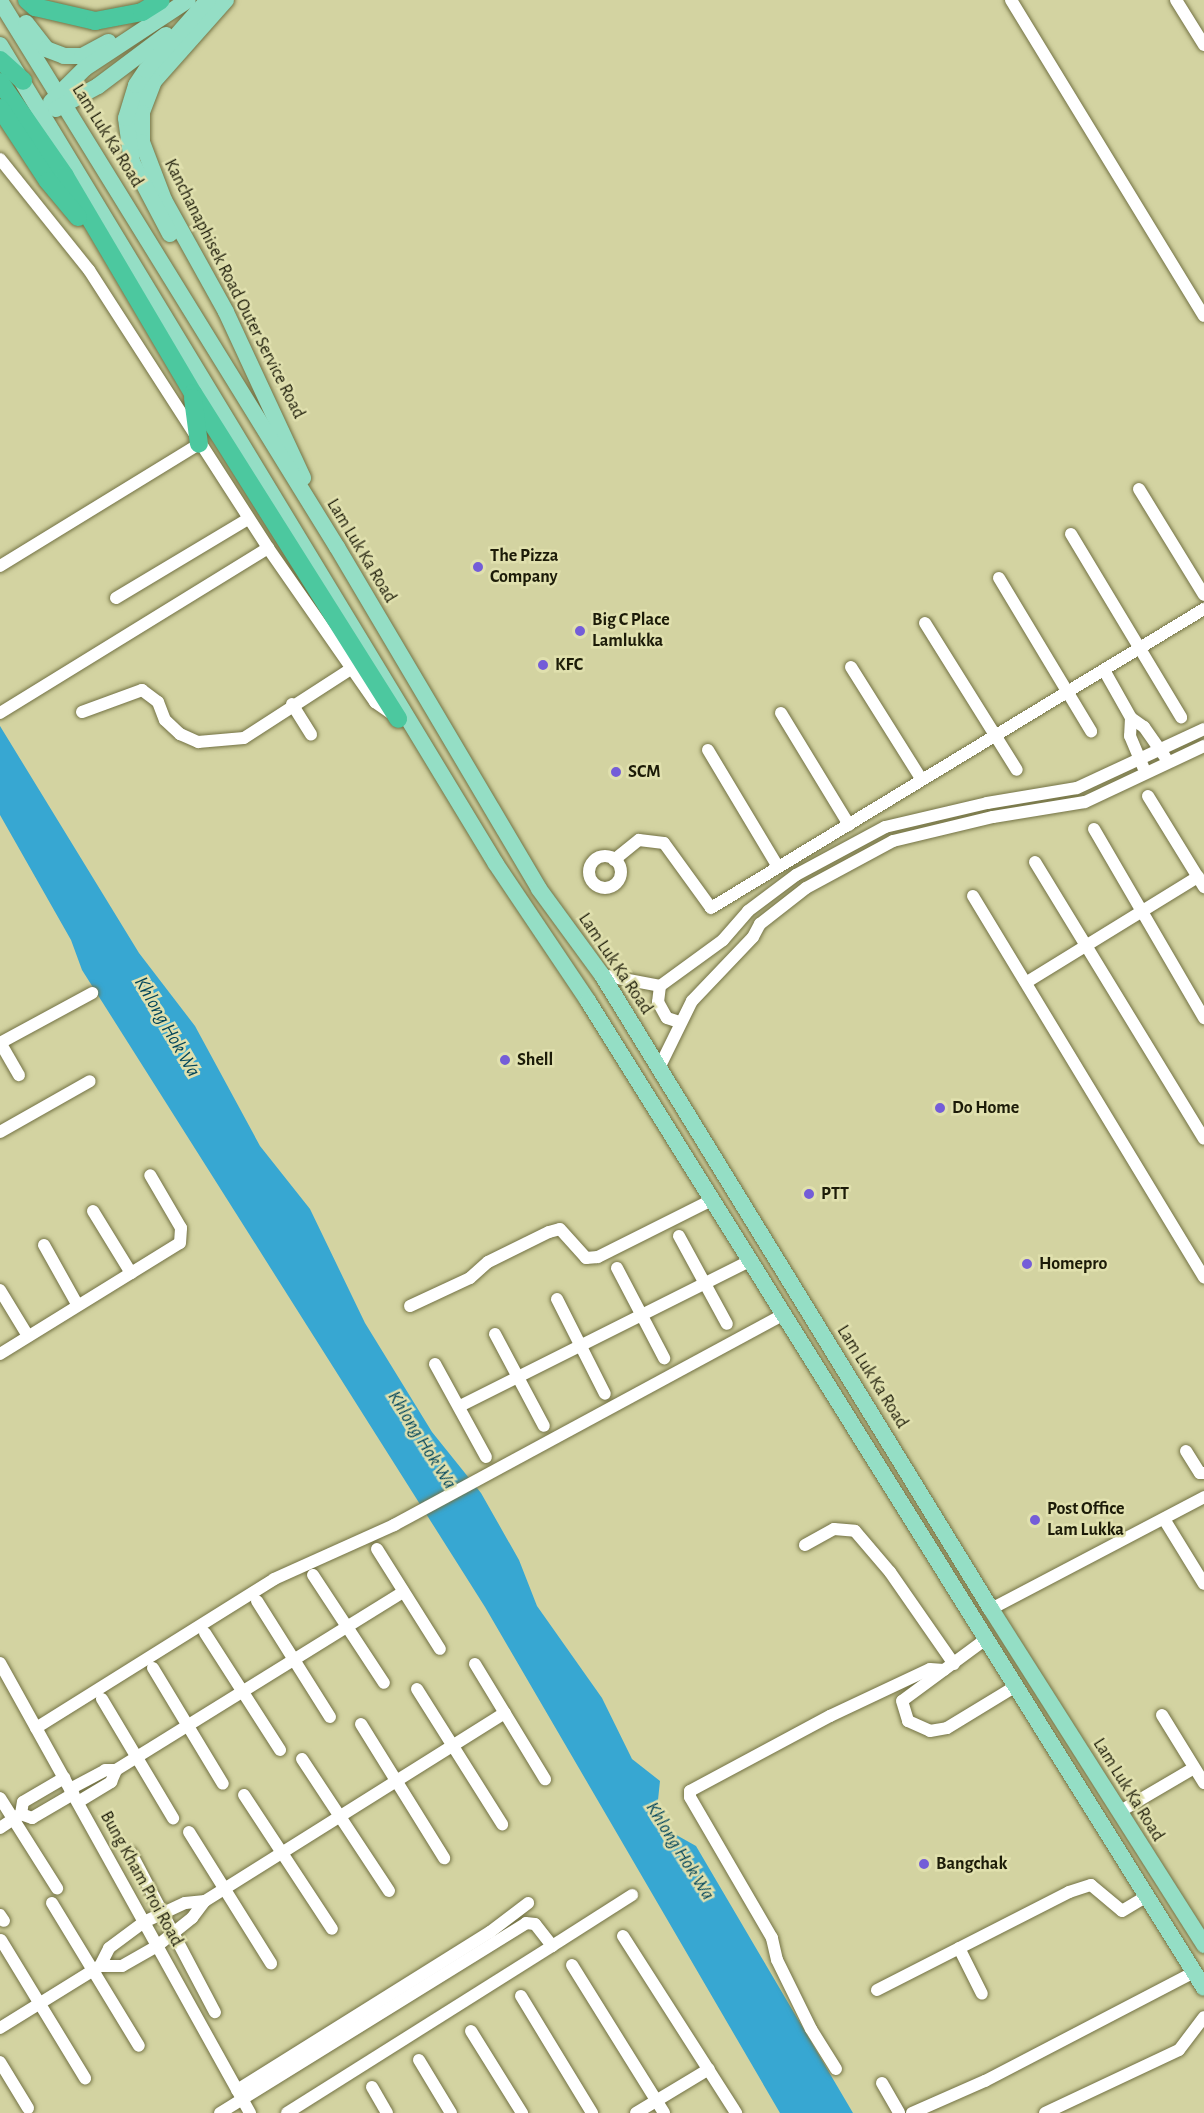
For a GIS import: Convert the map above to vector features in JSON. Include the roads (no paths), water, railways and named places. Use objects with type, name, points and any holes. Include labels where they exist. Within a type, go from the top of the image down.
[{"type":"highway","points":[[27,0],[35,7],[43,4],[71,18],[107,21],[141,12],[161,0]]},
{"type":"highway","points":[[0,60],[23,81]]},
{"type":"highway","points":[[0,82],[64,176],[193,393],[398,719]]},
{"type":"highway","points":[[0,108],[48,181],[111,258]]},
{"type":"highway","points":[[193,393],[199,444]]},
{"type":"main road","points":[[10,0],[34,36],[57,54],[78,57],[107,42],[138,35]]},
{"type":"main road","points":[[62,100],[72,80],[188,0]]},
{"type":"main road","points":[[43,112],[117,72],[206,0]]},
{"type":"main road","points":[[206,0],[136,85],[126,118],[127,143],[140,182],[294,453]]},
{"type":"main road","name":"Kanchanaphisek Road Outer Service Road","points":[[226,0],[154,81],[142,113],[142,142],[164,200],[226,312],[294,453],[316,513]]},
{"type":"main road","name":"Lam Luk Ka Road","points":[[0,1],[316,513],[539,889],[602,975],[991,1609],[1204,1945]]},
{"type":"main road","points":[[0,45],[106,216],[420,740],[784,1314],[1204,1988]]},
{"type":"main road","points":[[106,55],[93,68],[95,76],[104,78],[117,72]]},
{"type":"main road","points":[[106,216],[126,203]]},
{"type":"main road","points":[[398,719],[420,740]]},
{"type":"street","points":[[1011,0],[1204,316]]},
{"type":"street","points":[[1176,0],[1204,45]]},
{"type":"street","points":[[0,159],[89,270],[248,519],[375,702],[398,719]]},
{"type":"street","points":[[0,566],[199,444]]},
{"type":"street","points":[[1139,489],[1204,595]]},
{"type":"street","points":[[116,598],[248,519]]},
{"type":"street","points":[[1071,534],[1181,717]]},
{"type":"street","points":[[0,713],[268,548]]},
{"type":"street","points":[[999,578],[1091,731]]},
{"type":"street","points":[[614,860],[639,840],[664,843],[711,908],[1204,609]]},
{"type":"street","points":[[925,623],[1017,770]]},
{"type":"street","points":[[851,667],[922,780]]},
{"type":"street","points":[[82,712],[142,690],[158,702],[165,720],[180,734],[198,742],[244,738],[292,704],[352,668]]},
{"type":"street","points":[[1104,670],[1131,718],[1144,727],[1168,764]]},
{"type":"street","points":[[292,704],[311,734]]},
{"type":"street","points":[[781,713],[849,825]]},
{"type":"street","points":[[1131,718],[1130,736],[1138,761],[1149,774]]},
{"type":"street","points":[[602,975],[660,986],[694,963],[737,926],[748,911],[796,875],[885,827],[962,809],[1077,788],[1161,751],[1204,729]]},
{"type":"street","points":[[659,1068],[679,1022],[708,981],[753,937],[760,924],[806,888],[893,841],[966,823],[1084,802],[1149,774],[1204,746]]},
{"type":"street","points":[[708,750],[778,867]]},
{"type":"street","points":[[1027,982],[1141,911],[1201,882],[1148,796]]},
{"type":"street","points":[[962,809],[966,823]]},
{"type":"street","points":[[1094,829],[1204,1018]]},
{"type":"street","points":[[1035,862],[1204,1139]]},
{"type":"street","points":[[973,896],[1204,1278]]},
{"type":"street","points":[[737,926],[753,937]]},
{"type":"street","points":[[694,963],[708,981]]},
{"type":"street","points":[[660,986],[658,1002],[667,1018],[679,1022]]},
{"type":"street","points":[[19,1075],[1,1043],[92,993]]},
{"type":"street","points":[[0,1132],[90,1081]]},
{"type":"street","points":[[0,1354],[180,1243],[183,1236],[173,1210],[150,1175]]},
{"type":"street","points":[[410,1306],[470,1278],[488,1262],[549,1232],[560,1229],[586,1258],[598,1257],[712,1200]]},
{"type":"street","points":[[93,1211],[131,1273]]},
{"type":"street","points":[[679,1236],[727,1324]]},
{"type":"street","points":[[44,1245],[78,1304]]},
{"type":"street","points":[[460,1406],[581,1348],[750,1261]]},
{"type":"street","points":[[617,1268],[664,1358]]},
{"type":"street","points":[[0,1290],[28,1336]]},
{"type":"street","points":[[557,1299],[605,1394]]},
{"type":"street","points":[[36,1728],[274,1579],[394,1525],[784,1314]]},
{"type":"street","points":[[495,1334],[544,1426]]},
{"type":"street","points":[[435,1364],[486,1457]]},
{"type":"street","points":[[1186,1451],[1200,1473],[1204,1473]]},
{"type":"street","points":[[991,1609],[1204,1497]]},
{"type":"street","points":[[1164,1520],[1204,1584]]},
{"type":"street","points":[[805,1545],[834,1529],[855,1531],[890,1572],[949,1667]]},
{"type":"street","points":[[377,1549],[440,1650]]},
{"type":"street","points":[[313,1575],[384,1683]]},
{"type":"street","points":[[0,1828],[17,1817],[23,1802],[111,1782],[116,1770],[296,1661],[403,1592]]},
{"type":"street","points":[[256,1601],[330,1717]]},
{"type":"street","points":[[205,1633],[280,1750]]},
{"type":"street","points":[[986,1639],[902,1701],[908,1721],[930,1731],[947,1728],[1016,1686]]},
{"type":"street","name":"Bung Kham Proi Road","points":[[0,1663],[250,2113]]},
{"type":"street","points":[[475,1664],[545,1779]]},
{"type":"street","points":[[836,2069],[811,2030],[777,1960],[772,1938],[690,1797],[690,1791],[830,1716],[930,1669],[949,1667]]},
{"type":"street","points":[[153,1668],[224,1784]]},
{"type":"street","points":[[417,1689],[502,1824]]},
{"type":"street","points":[[102,1699],[173,1818]]},
{"type":"street","points":[[96,1968],[122,1966],[157,1946],[205,1901],[452,1744],[505,1713]]},
{"type":"street","points":[[1162,1715],[1204,1783]]},
{"type":"street","points":[[362,1724],[444,1858]]},
{"type":"street","points":[[302,1759],[341,1815],[388,1891]]},
{"type":"street","points":[[1119,1812],[1194,1768]]},
{"type":"street","points":[[17,1817],[32,1818],[71,1791]]},
{"type":"street","points":[[244,1795],[332,1929]]},
{"type":"street","points":[[0,1798],[17,1817],[57,1888]]},
{"type":"street","points":[[189,1832],[227,1889],[271,1963]]},
{"type":"street","points":[[131,1853],[215,2012]]},
{"type":"street","points":[[877,1990],[1091,1885],[1122,1911],[1147,1896]]},
{"type":"street","points":[[287,2113],[632,1895]]},
{"type":"street","points":[[0,2028],[96,1968],[109,1948],[144,1922],[186,1903],[205,1901]]},
{"type":"street","points":[[52,1903],[96,1968],[139,2046]]},
{"type":"street","points":[[220,2113],[240,2095],[480,1938],[528,1903]]},
{"type":"street","points":[[240,2095],[526,1923],[535,1924],[552,1946]]},
{"type":"street","points":[[623,1936],[736,2113]]},
{"type":"street","points":[[1,1940],[85,2078]]},
{"type":"street","points":[[959,1948],[982,1994]]},
{"type":"street","points":[[572,1965],[664,2113]]},
{"type":"street","points":[[912,2113],[985,2081],[1194,1972]]},
{"type":"street","points":[[521,1996],[592,2113]]},
{"type":"street","points":[[1045,2113],[1179,2050],[1204,2017]]},
{"type":"street","points":[[471,2031],[522,2113]]},
{"type":"street","points":[[418,2060],[452,2113]]},
{"type":"street","points":[[0,2062],[28,2108]]},
{"type":"street","points":[[636,2113],[709,2069]]},
{"type":"street","points":[[882,2084],[898,2113]]},
{"type":"street","points":[[372,2087],[387,2113]]},
{"type":"water","name":"Khlong Hok Wa","points":[[0,726],[139,953],[195,1026],[260,1146],[310,1209],[365,1323],[432,1432],[481,1493],[519,1560],[537,1606],[602,1698],[632,1759],[660,1781],[658,1800],[671,1832],[696,1846],[853,2113],[780,2113],[485,1607],[82,970],[71,940],[0,815]]},
{"type":"place","name":"The Pizza Company","points":[[478,567]]},
{"type":"place","name":"Big C Place Lamlukka","points":[[580,631]]},
{"type":"place","name":"KFC","points":[[543,665]]},
{"type":"place","name":"SCM","points":[[616,772]]},
{"type":"place","name":"Shell","points":[[505,1060]]},
{"type":"place","name":"Do Home","points":[[940,1108]]},
{"type":"place","name":"PTT","points":[[809,1194]]},
{"type":"place","name":"Homepro","points":[[1027,1264]]},
{"type":"place","name":"Post Office Lam Lukka","points":[[1035,1520]]},
{"type":"place","name":"Bangchak","points":[[924,1864]]}]
